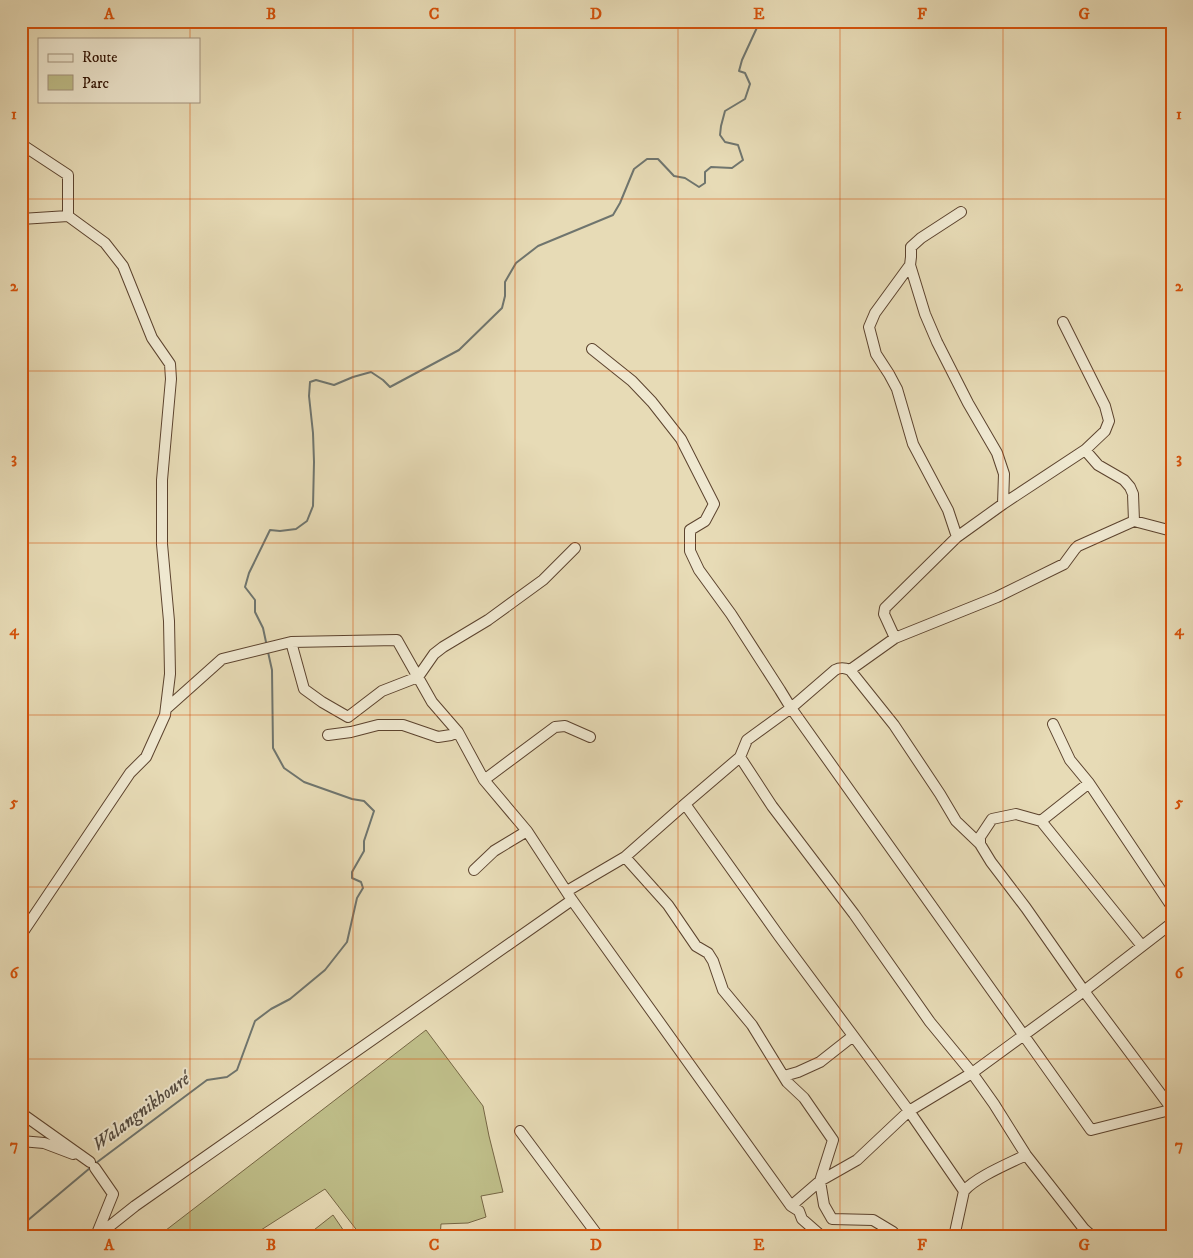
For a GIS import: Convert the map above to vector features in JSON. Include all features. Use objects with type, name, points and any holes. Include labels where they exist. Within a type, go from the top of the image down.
[{"type":"street","points":[[21,144],[68,175],[68,216]]},
{"type":"street","points":[[961,212],[921,238],[911,247],[910,265],[925,314],[937,342],[968,403],[997,453],[1004,474],[1003,504]]},
{"type":"street","points":[[21,219],[68,216],[106,243],[124,266],[152,338],[170,364],[162,480],[162,544],[169,621],[170,674],[165,715],[146,757],[130,773],[21,935]]},
{"type":"street","points":[[910,265],[875,313],[869,327],[876,354],[897,389],[913,444],[948,510],[957,537]]},
{"type":"street","points":[[895,638],[884,614],[885,608],[957,537],[1085,450],[1105,431],[1109,421],[1104,406],[1063,322]]},
{"type":"street","points":[[96,1237],[135,1206],[625,857],[740,757],[746,740],[791,708],[835,670],[840,668],[850,670],[899,732],[959,824],[980,844],[1084,991],[1172,1110],[1091,1130],[791,708],[731,614],[699,570],[690,551],[690,530],[705,521],[714,504],[681,439],[652,402],[632,381],[592,349]]},
{"type":"street","points":[[1085,450],[1098,465],[1124,480],[1130,487],[1133,494],[1134,521]]},
{"type":"street","points":[[850,670],[895,638],[997,597],[1066,562],[1078,546],[1134,521],[1172,531]]},
{"type":"street","points":[[291,642],[304,689],[348,717],[382,691],[418,677],[434,654],[488,620],[543,580],[575,548]]},
{"type":"street","points":[[166,709],[222,659],[291,642],[397,640],[432,702],[458,732],[484,780],[527,831],[569,896],[791,1206],[799,1211],[802,1219],[820,1237]]},
{"type":"street","points":[[1053,724],[1070,760],[1089,783],[1172,907]]},
{"type":"street","points":[[328,735],[351,732],[378,725],[403,725],[438,737],[458,732]]},
{"type":"street","points":[[484,780],[555,727],[565,726],[590,736]]},
{"type":"street","points":[[740,757],[772,806],[854,914],[930,1022],[972,1073],[1026,1154],[1084,1229],[1093,1237]]},
{"type":"street","points":[[1041,821],[1089,783]]},
{"type":"street","points":[[685,804],[779,936],[909,1111],[964,1191]]},
{"type":"street","points":[[980,844],[980,837],[992,819],[1016,814],[1041,821],[1142,946]]},
{"type":"street","points":[[474,870],[494,851],[527,831]]},
{"type":"street","points":[[625,857],[668,905],[696,946],[708,953],[713,961],[723,990],[752,1025],[791,1087],[804,1098],[832,1140],[820,1181],[824,1205],[832,1219],[873,1220],[893,1232],[897,1237]]},
{"type":"street","points":[[791,1206],[820,1181],[857,1160],[909,1111],[972,1073],[1084,991],[1172,923]]},
{"type":"street","points":[[784,1076],[820,1062],[853,1036]]},
{"type":"street","points":[[21,1113],[90,1162],[44,1143],[21,1141]]},
{"type":"street","points":[[520,1131],[599,1237]]},
{"type":"street","points":[[954,1237],[964,1191],[994,1171],[1026,1154]]},
{"type":"street","points":[[95,1168],[114,1194],[96,1237]]},
{"type":"green space","points":[[426,1030],[483,1106],[503,1192],[481,1196],[486,1217],[468,1223],[441,1224],[440,1237],[362,1237],[325,1189],[261,1230],[259,1237],[157,1237]]},
{"type":"green space","points":[[333,1215],[348,1237],[305,1237]]},
{"type":"waterway","name":"Walangnikhouré","points":[[266,642],[263,628],[255,612],[255,600],[245,587],[249,573],[270,530],[296,529],[307,521],[313,506],[314,462],[309,396],[310,382],[316,380],[334,385],[371,372],[390,387],[459,350],[502,308],[505,296],[505,282],[516,263],[538,246],[613,215],[634,169],[647,159],[658,159],[674,176],[685,178],[699,187],[705,183],[705,172],[711,167],[732,168],[743,160],[738,145],[725,142],[720,135],[721,126],[725,111],[745,99],[750,84],[745,73],[739,71],[760,21]]},
{"type":"waterway","name":"Walangnikhouré","points":[[96,1163],[207,1080],[227,1077],[237,1070],[255,1021],[271,1009],[290,999],[325,970],[347,942],[357,898],[363,888],[361,882],[352,878],[352,872],[364,851],[364,841],[374,811],[364,801],[352,799],[304,782],[284,768],[273,748],[272,670],[268,652]]},
{"type":"waterway","name":"Walangnikhouré","points":[[21,1226],[90,1168]]}]
